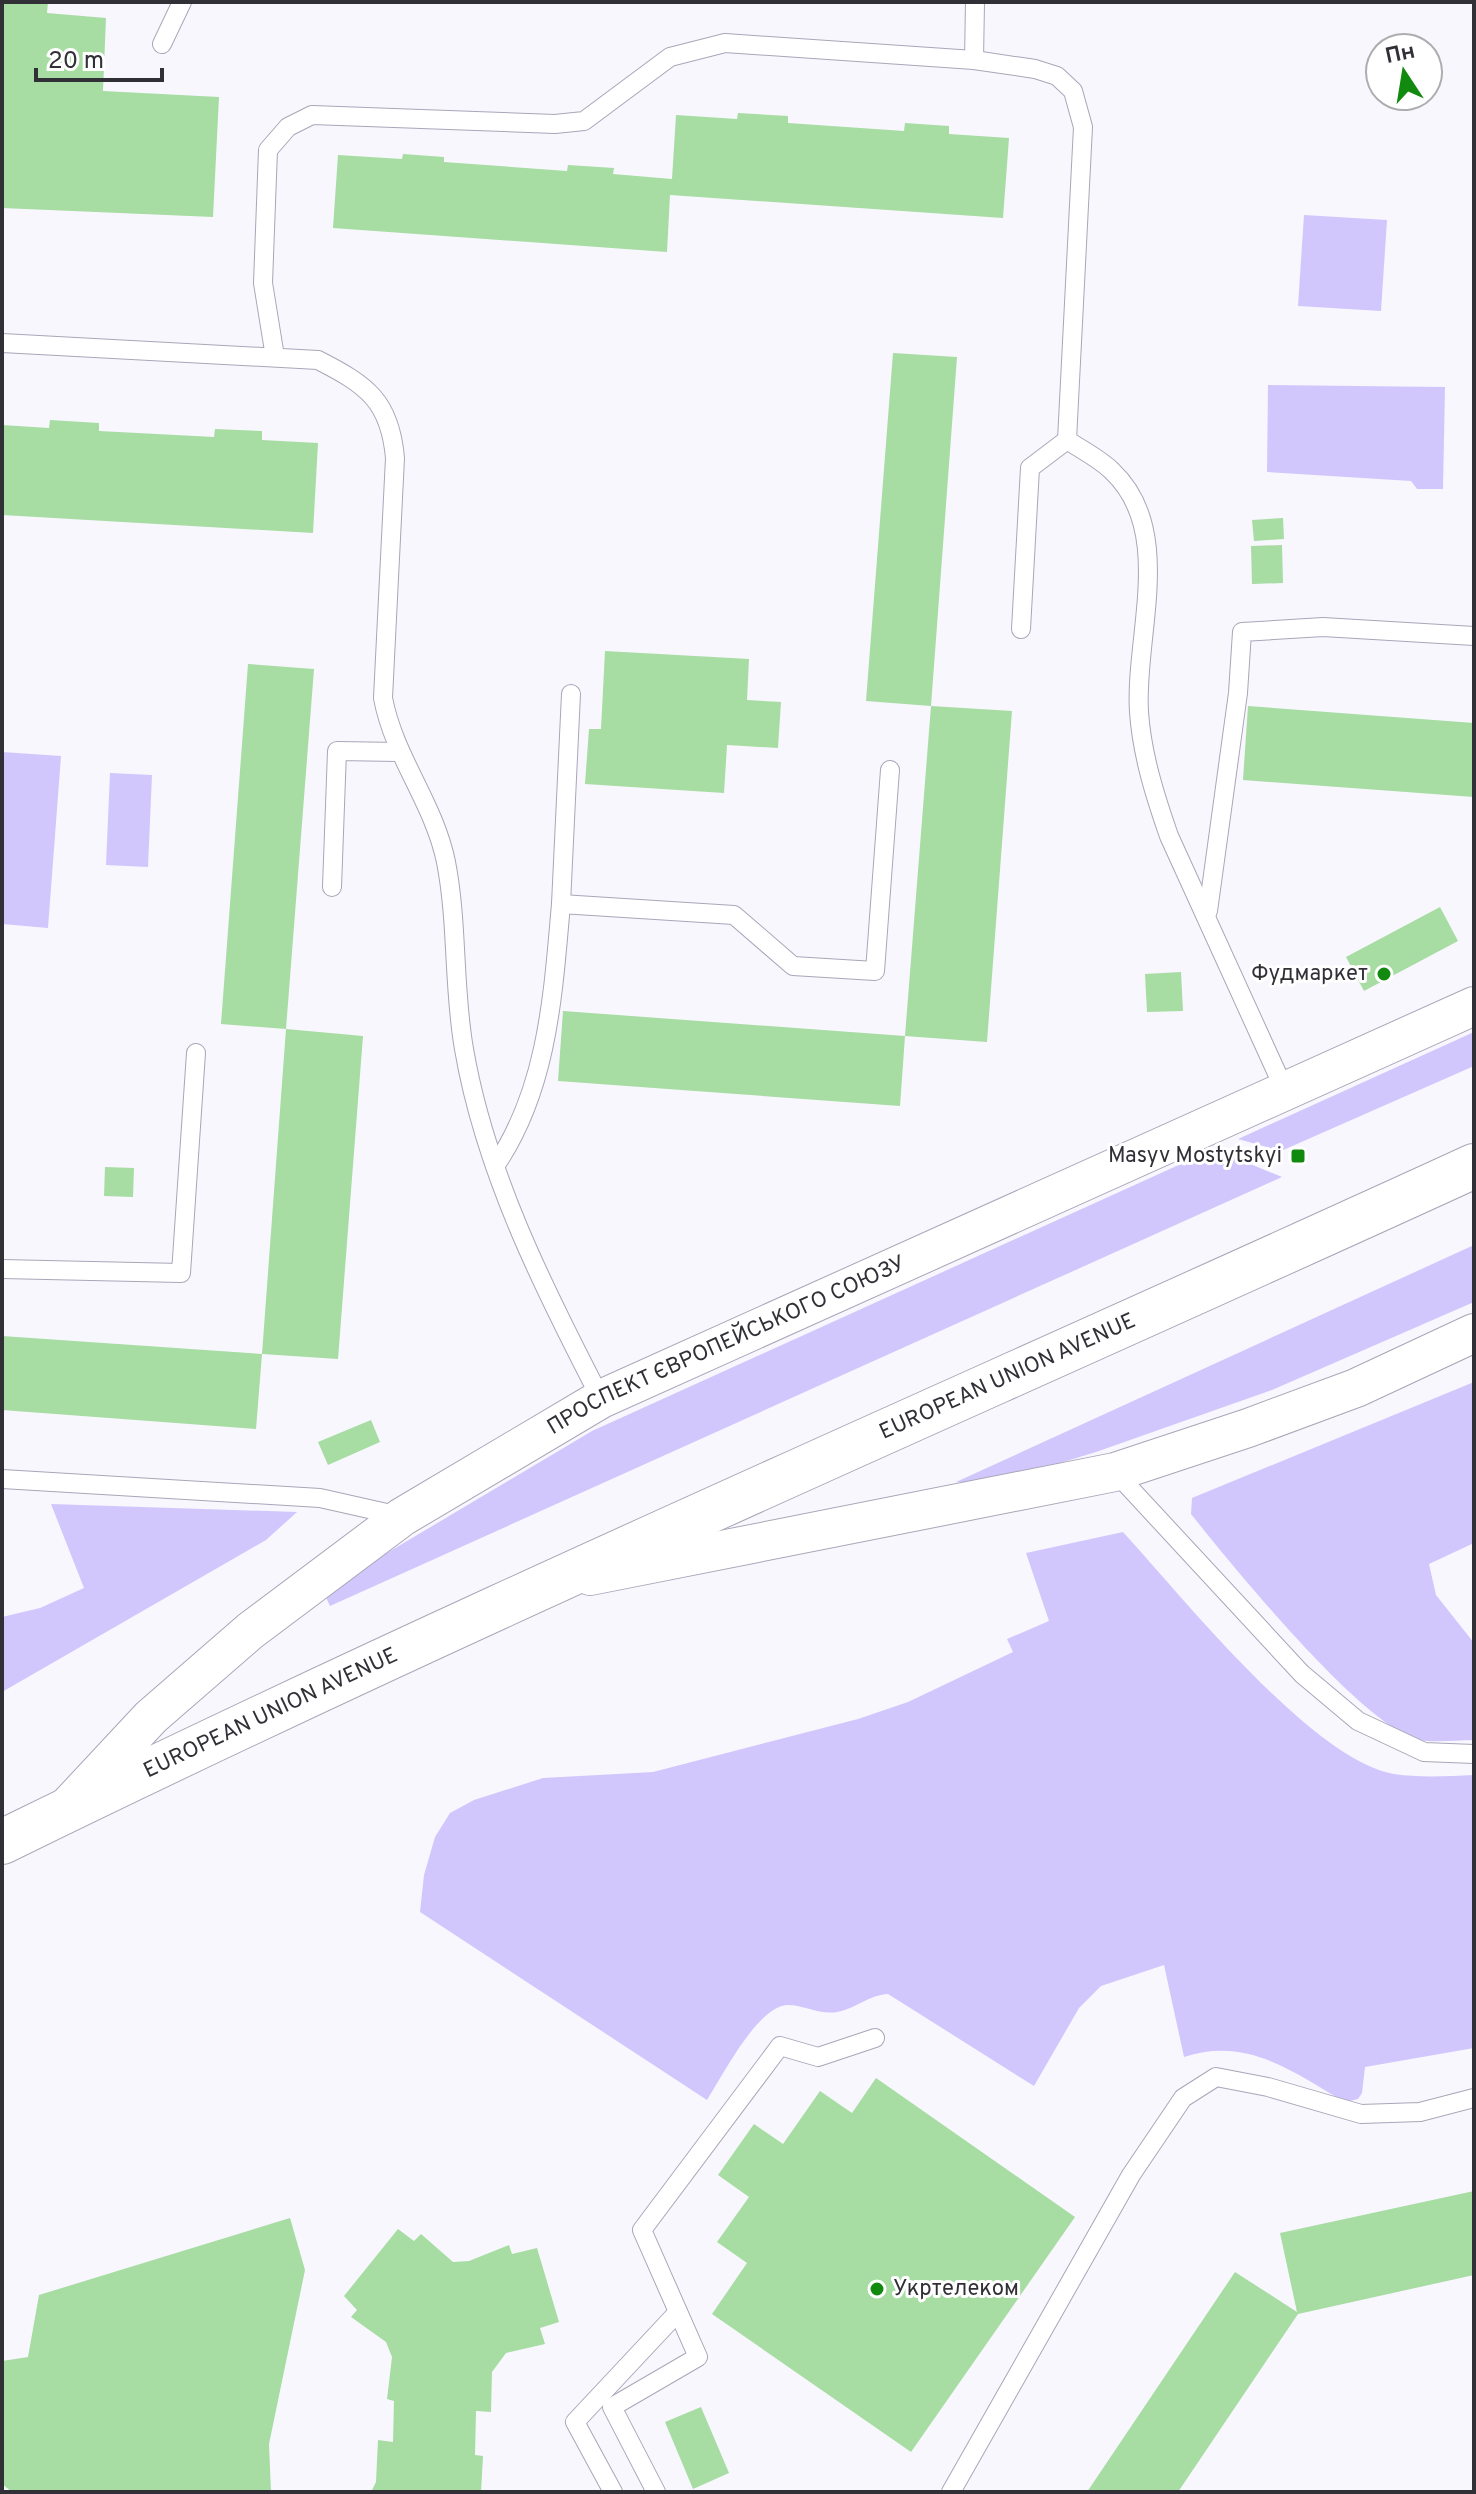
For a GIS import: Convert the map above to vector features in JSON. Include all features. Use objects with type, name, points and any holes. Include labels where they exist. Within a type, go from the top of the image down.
[{"type":"main road","name":"EUROPEAN UNION AVENUE","points":[[2,1842],[541,1586],[970,1396],[1474,1166]]},
{"type":"street","name":"ПРОСПЕКТ ЄВРОПЕЙСЬКОГО СОЮЗУ","points":[[61,1813],[151,1717],[250,1631],[402,1517],[601,1399],[1474,1006]]},
{"type":"street","name":"EUROPEAN UNION AVENUE","points":[[541,1586],[1115,1472],[1356,1388],[1474,1333]]},
{"type":"lane","points":[[162,44],[182,2]]},
{"type":"lane","points":[[974,60],[975,2]]},
{"type":"lane","points":[[275,357],[263,283],[268,150],[288,127],[312,115],[555,124],[584,121],[670,57],[725,43],[974,60],[1057,76],[1073,91],[1083,127],[1067,440],[1030,468],[1021,629]]},
{"type":"lane","points":[[2,343],[318,360],[352,377],[376,400],[392,427],[395,458],[383,698],[389,730],[436,824],[446,862],[454,912],[464,1051],[495,1166],[527,1245],[601,1399]]},
{"type":"lane","points":[[1067,440],[1113,472],[1131,496],[1144,525],[1147,568],[1139,710],[1154,794],[1169,836],[1208,915],[1286,1093]]},
{"type":"lane","points":[[1208,915],[1210,877],[1238,693],[1242,632],[1323,627],[1474,636]]},
{"type":"lane","points":[[495,1166],[531,1099],[553,1003],[571,694]]},
{"type":"lane","points":[[332,887],[337,751],[399,752]]},
{"type":"lane","points":[[561,904],[734,915],[793,966],[875,971],[890,770]]},
{"type":"lane","points":[[2,1269],[181,1273],[196,1053]]},
{"type":"lane","points":[[1115,1472],[1302,1674],[1358,1721],[1424,1752],[1474,1754]]},
{"type":"lane","points":[[2,1479],[320,1498],[402,1517]]},
{"type":"lane","points":[[656,2492],[612,2407],[698,2357],[642,2230],[780,2046],[818,2057],[875,2038]]},
{"type":"lane","points":[[951,2492],[1131,2175],[1183,2098],[1216,2077],[1268,2087],[1361,2114],[1420,2112],[1474,2098]]},
{"type":"lane","points":[[613,2492],[575,2422],[678,2312]]},
{"type":"shaded area","points":[[1304,215],[1387,220],[1381,311],[1298,306]]},
{"type":"shaded area","points":[[1268,385],[1445,387],[1443,489],[1417,489],[1411,481],[1267,472]]},
{"type":"shaded area","points":[[2,752],[61,756],[48,928],[2,924]]},
{"type":"shaded area","points":[[110,773],[152,775],[148,867],[106,865]]},
{"type":"shaded area","points":[[1474,1032],[1474,1066],[1281,1151],[1238,1139]]},
{"type":"shaded area","points":[[1214,1149],[1282,1177],[330,1606],[323,1591],[592,1431]]},
{"type":"shaded area","points":[[1474,1245],[1474,1302],[1272,1390],[1096,1452],[991,1484],[956,1482]]},
{"type":"shaded area","points":[[1474,1382],[1474,1543],[1429,1564],[1436,1595],[1474,1643],[1474,1740],[1419,1740],[1395,1729],[1365,1706],[1299,1640],[1191,1514],[1192,1498]]},
{"type":"shaded area","points":[[51,1504],[297,1512],[266,1540],[2,1692],[2,1617],[40,1608],[84,1588]]},
{"type":"shaded area","points":[[1123,1532],[1250,1672],[1326,1740],[1361,1762],[1394,1774],[1474,1775],[1474,2048],[1365,2067],[1362,2093],[1358,2099],[1345,2102],[1288,2069],[1249,2054],[1228,2051],[1184,2057],[1164,1965],[1101,1986],[1079,2008],[1034,2086],[888,1994],[837,2012],[788,2005],[777,2008],[753,2029],[707,2100],[420,1912],[424,1875],[435,1837],[450,1813],[474,1800],[543,1778],[653,1772],[858,1719],[908,1702],[1013,1652],[1007,1639],[1049,1621],[1026,1553]]},
{"type":"building","points":[[2,2],[48,2],[47,13],[106,18],[103,91],[219,97],[213,217],[2,208]]},
{"type":"building","points":[[738,113],[788,116],[788,123],[904,131],[905,123],[949,126],[949,134],[1009,138],[1003,218],[670,195],[667,252],[333,228],[338,155],[402,159],[403,154],[444,157],[444,162],[567,171],[568,165],[614,168],[613,174],[672,179],[676,115],[737,119]]},
{"type":"building","points":[[893,353],[957,357],[931,706],[866,701]]},
{"type":"building","points":[[50,420],[99,423],[99,431],[214,437],[215,429],[262,431],[262,440],[318,443],[313,533],[2,515],[2,425],[49,428]]},
{"type":"building","points":[[1283,518],[1284,539],[1254,541],[1252,520]]},
{"type":"building","points":[[1282,545],[1283,583],[1252,584],[1251,546]]},
{"type":"building","points":[[605,651],[749,659],[747,700],[781,702],[778,748],[727,745],[724,793],[585,784],[589,729],[601,729]]},
{"type":"building","points":[[248,664],[314,669],[286,1029],[221,1024]]},
{"type":"building","points":[[931,706],[1012,711],[987,1042],[905,1036]]},
{"type":"building","points":[[1248,706],[1474,723],[1474,797],[1243,780]]},
{"type":"building","points":[[1440,907],[1458,941],[1364,991],[1346,957]]},
{"type":"building","points":[[1181,972],[1183,1011],[1147,1012],[1145,974]]},
{"type":"building","points":[[563,1011],[905,1036],[900,1106],[558,1081]]},
{"type":"building","points":[[286,1029],[363,1036],[338,1359],[262,1354]]},
{"type":"building","points":[[105,1167],[134,1168],[133,1197],[104,1196]]},
{"type":"building","points":[[2,1336],[262,1354],[256,1429],[2,1410]]},
{"type":"building","points":[[371,1420],[380,1442],[328,1465],[318,1442]]},
{"type":"building","name":"Укртелеком","points":[[876,2078],[1075,2217],[911,2452],[712,2314],[747,2263],[717,2242],[749,2197],[718,2175],[754,2124],[783,2144],[820,2091],[852,2113]]},
{"type":"building","points":[[1474,2191],[1474,2275],[1298,2314],[1178,2492],[1087,2492],[1235,2272],[1297,2312],[1280,2233]]},
{"type":"building","points":[[290,2218],[305,2270],[269,2444],[271,2492],[12,2492],[2,2484],[2,2361],[28,2357],[39,2295]]},
{"type":"building","points":[[398,2229],[414,2241],[421,2234],[453,2262],[469,2261],[509,2245],[512,2254],[537,2248],[559,2322],[540,2328],[545,2344],[506,2353],[492,2372],[491,2412],[476,2411],[475,2455],[483,2456],[481,2492],[371,2492],[376,2482],[378,2440],[393,2442],[394,2401],[387,2399],[392,2357],[386,2342],[351,2317],[357,2310],[344,2296]]},
{"type":"building","points":[[701,2407],[729,2473],[693,2489],[665,2422]]},
{"type":"place","name":"Фудмаркет","points":[[1384,974]]},
{"type":"place","name":"Masyv Mostytskyi","points":[[1298,1156]]},
{"type":"place","name":"Укртелеком","points":[[877,2289]]}]
